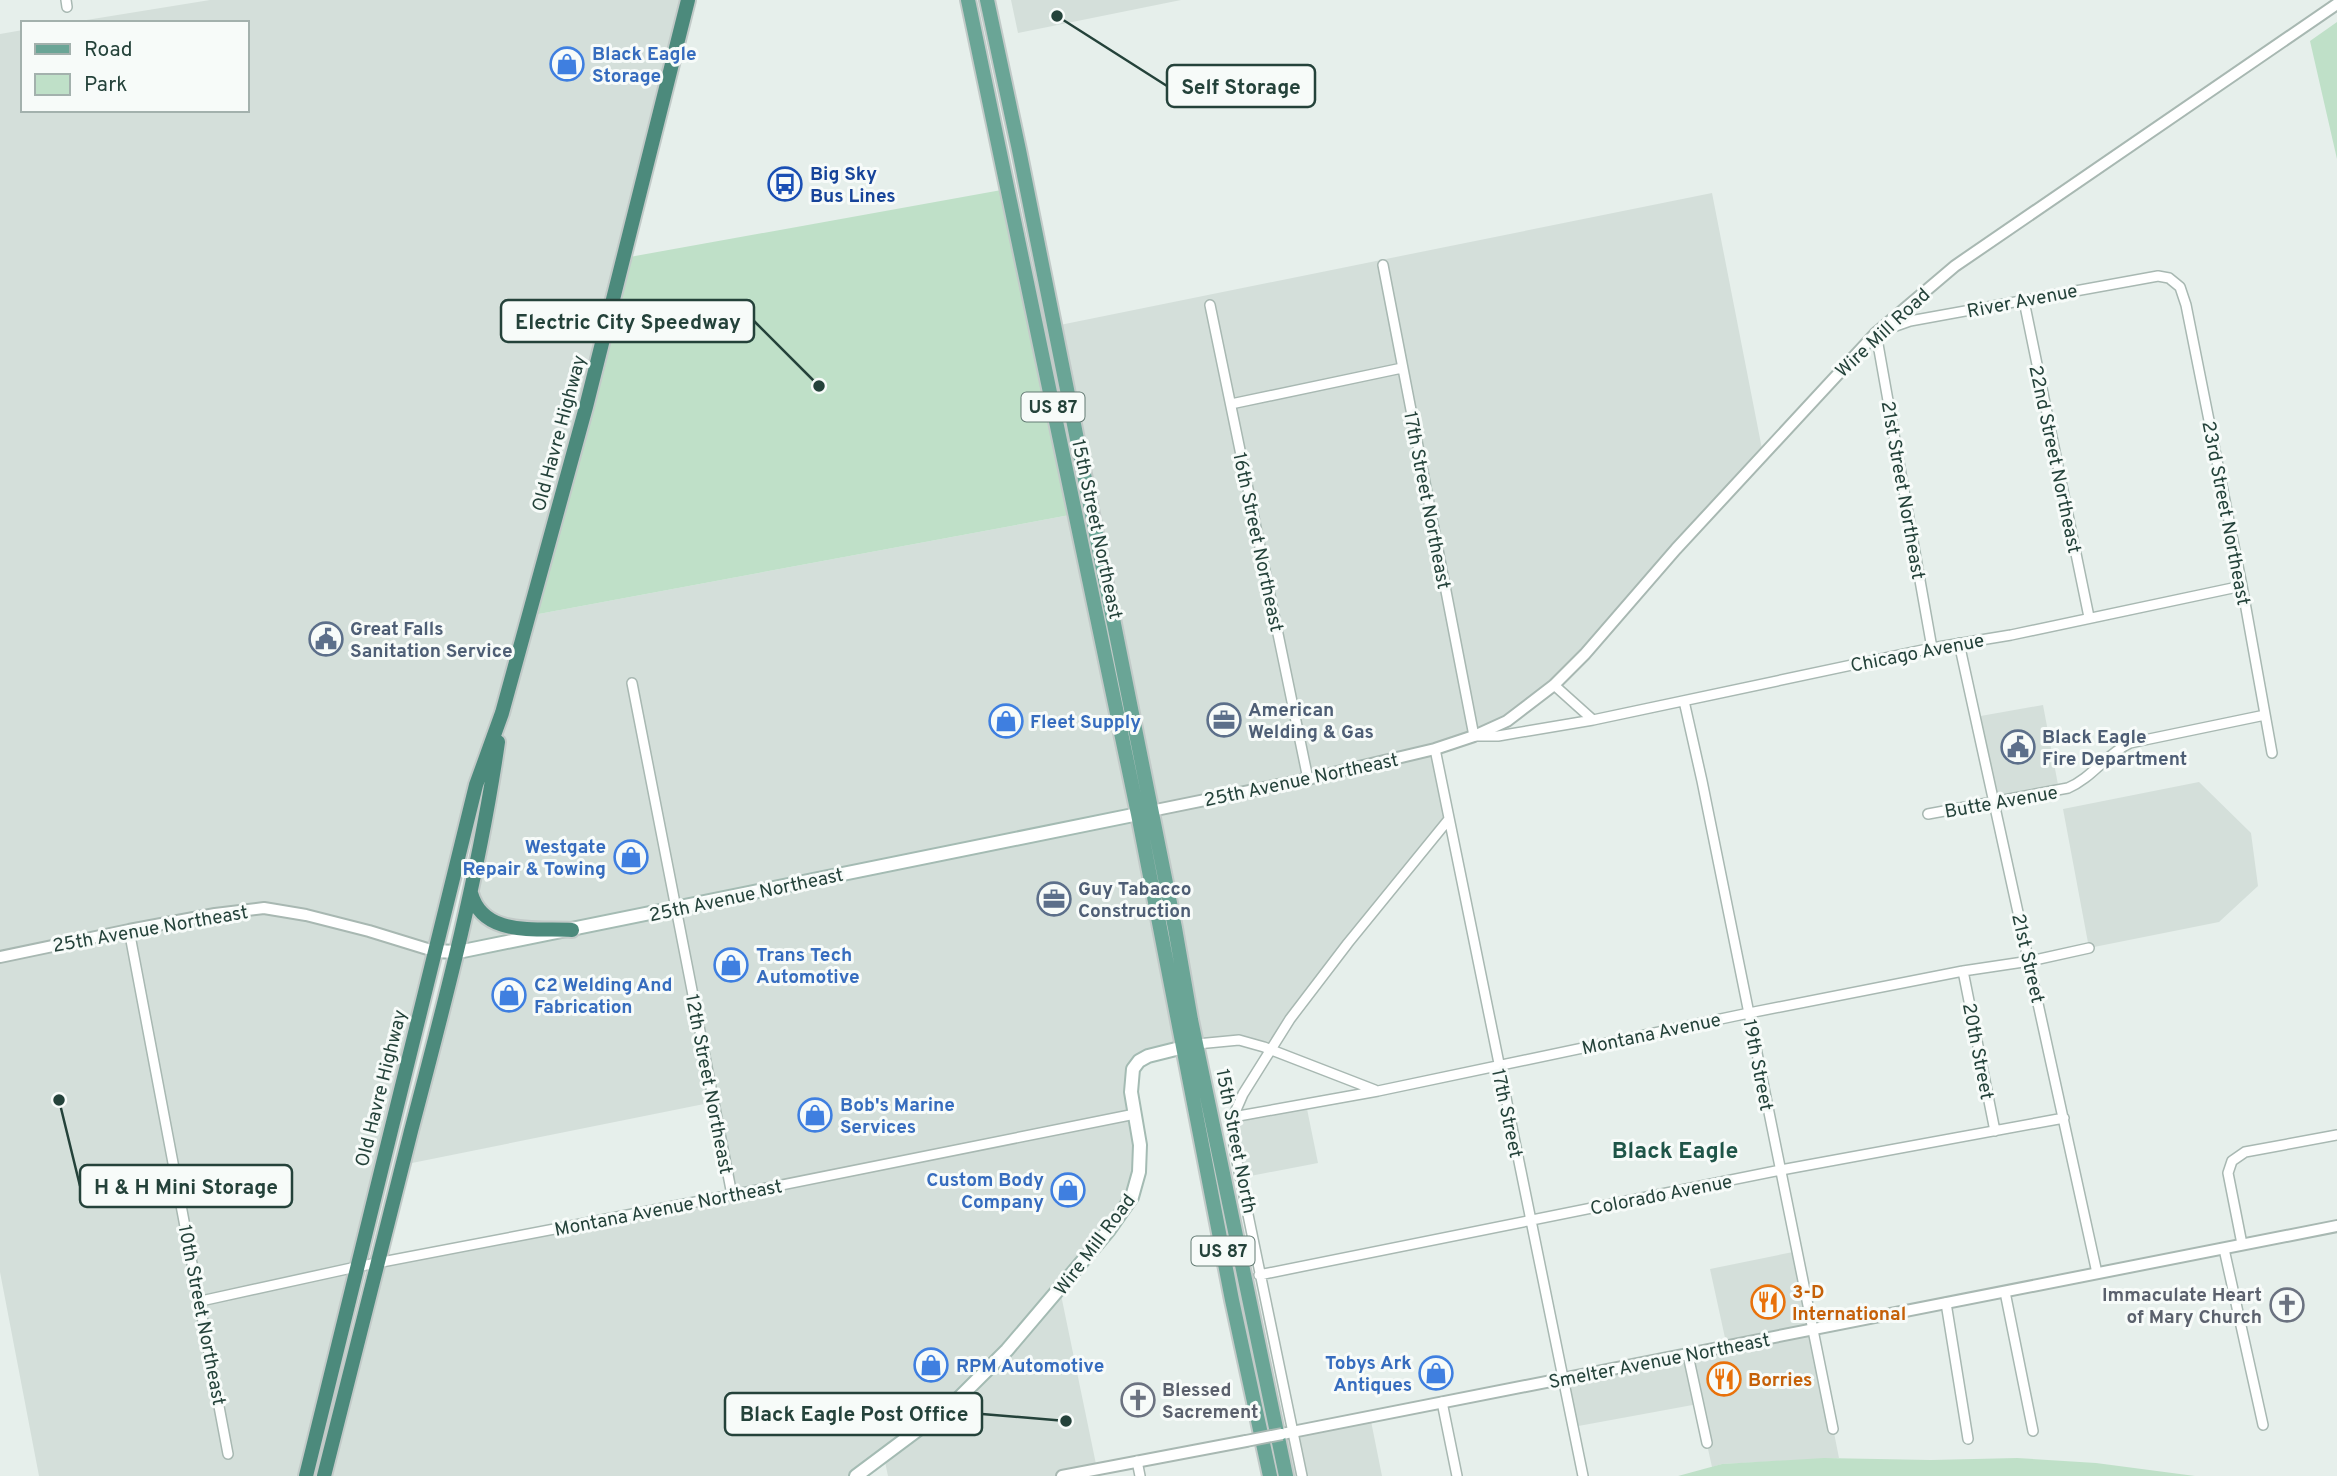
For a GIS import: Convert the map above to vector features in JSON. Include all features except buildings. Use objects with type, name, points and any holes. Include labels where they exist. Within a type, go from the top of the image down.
[{"type":"highway","name":"Old Havre Highway","points":[[306,1476],[476,785],[502,713],[589,393],[688,0]]},
{"type":"highway","name":"Old Havre Highway","points":[[324,1476],[458,952],[492,788],[502,713]]},
{"type":"highway","points":[[470,891],[481,914],[499,924],[572,930]]},
{"type":"main road","name":"15th Street Northeast","points":[[968,0],[1145,813],[1175,928],[1185,1022]]},
{"type":"main road","name":"15th Street Northeast","points":[[987,0],[1022,163],[1145,813]]},
{"type":"main road","name":"25th Avenue Northeast","points":[[434,951],[458,952],[572,930],[1145,813]]},
{"type":"main road","name":"15th Street North","points":[[1185,1022],[1286,1476]]},
{"type":"main road","name":"15th Street North","points":[[1190,1045],[1232,1300],[1270,1476]]},
{"type":"main road","name":"Wire Mill Road","points":[[856,1476],[964,1394],[1048,1304],[1110,1230],[1132,1197],[1139,1172],[1140,1145],[1131,1079],[1133,1069],[1139,1061],[1157,1053],[1190,1045]]},
{"type":"main road","points":[[876,1462],[876,1476]]},
{"type":"street","name":"Wire Mill Road","points":[[1489,729],[1507,721],[1554,685],[1585,654],[1676,549],[1876,332],[1955,266],[2337,4]]},
{"type":"street","name":"17th Street Northeast","points":[[1383,265],[1474,736]]},
{"type":"street","name":"River Avenue","points":[[1876,332],[1910,321],[2158,276],[2169,278]]},
{"type":"street","name":"23rd Street Northeast","points":[[2169,278],[2180,287],[2186,305],[2272,753]]},
{"type":"street","name":"22nd Street Northeast","points":[[2024,301],[2089,617]]},
{"type":"street","name":"16th Street Northeast","points":[[1210,304],[1308,779]]},
{"type":"street","name":"21st Street Northeast","points":[[1876,332],[1932,648]]},
{"type":"street","points":[[1231,404],[1402,368]]},
{"type":"street","name":"Chicago Avenue","points":[[1474,736],[1508,735],[1593,720],[2242,586]]},
{"type":"street","name":"21st Street","points":[[1959,643],[2097,1273]]},
{"type":"street","name":"12th Street Northeast","points":[[632,683],[732,1195]]},
{"type":"street","points":[[1554,685],[1593,720]]},
{"type":"street","name":"19th Street","points":[[1684,701],[1833,1429]]},
{"type":"street","name":"Butte Avenue","points":[[1928,814],[2068,788],[2081,782],[2117,749],[2130,743],[2265,715]]},
{"type":"street","name":"25th Avenue Northeast","points":[[1145,813],[1435,749],[1489,729]]},
{"type":"street","name":"17th Street","points":[[1435,749],[1583,1476]]},
{"type":"street","points":[[1378,1091],[1271,1049],[1290,1019],[1348,943],[1449,819]]},
{"type":"street","name":"25th Avenue Northeast","points":[[0,957],[215,914],[264,908],[306,915],[434,951]]},
{"type":"street","name":"10th Street Northeast","points":[[129,930],[228,1454]]},
{"type":"street","name":"Montana Avenue","points":[[1233,1117],[1378,1091],[1749,1013],[2089,948]]},
{"type":"street","name":"20th Street","points":[[1963,971],[1995,1131]]},
{"type":"street","name":"Wire Mill Road","points":[[1190,1045],[1239,1040],[1271,1049]]},
{"type":"street","name":"15th Street North","points":[[1271,1049],[1243,1094],[1233,1117],[1234,1147],[1287,1433],[1302,1476]]},
{"type":"street","name":"Montana Avenue Northeast","points":[[201,1301],[356,1267],[1135,1114]]},
{"type":"street","name":"Colorado Avenue","points":[[1259,1275],[1781,1170],[2064,1118]]},
{"type":"street","points":[[2242,1244],[2228,1172],[2232,1161],[2245,1152],[2337,1135]]},
{"type":"street","name":"Smelter Avenue Northeast","points":[[1062,1476],[2337,1226]]},
{"type":"street","points":[[2224,1249],[2263,1424]]},
{"type":"street","points":[[2005,1292],[2033,1431]]},
{"type":"street","points":[[1945,1303],[1968,1439]]},
{"type":"street","points":[[1688,1355],[1707,1443]]},
{"type":"street","points":[[1442,1402],[1457,1476]]},
{"type":"street","points":[[1137,1461],[1140,1476]]},
{"type":"shaded area","points":[[210,0],[686,0],[528,616],[1075,514],[1183,1047],[1133,1069],[1140,1145],[1132,1197],[1060,1290],[1097,1469],[1062,1476],[888,1476],[884,1457],[856,1476],[324,1476],[377,1264],[732,1195],[714,1102],[402,1165],[458,952],[501,718],[476,785],[306,1476],[39,1476],[0,1272],[0,34],[21,30],[21,112],[248,112],[248,21],[80,21]]},
{"type":"shaded area","points":[[1011,0],[1181,0],[1018,33]]},
{"type":"shaded area","points":[[1712,193],[1763,454],[1554,685],[1523,710],[1435,749],[1449,819],[1290,1019],[1271,1049],[1239,1040],[1197,1044],[1055,326]]},
{"type":"shaded area","points":[[2043,705],[2059,790],[1994,801],[1975,717]]},
{"type":"shaded area","points":[[2199,782],[2251,833],[2258,886],[2219,922],[2089,948],[2063,809]]},
{"type":"shaded area","points":[[1306,1104],[1318,1163],[1240,1178],[1233,1117]]},
{"type":"shaded area","points":[[1798,1251],[1839,1458],[1722,1464],[1712,1467],[1698,1404],[1573,1427],[1564,1378],[1727,1347],[1710,1269]]},
{"type":"shaded area","points":[[1370,1416],[1382,1476],[1291,1476],[1282,1434]]},
{"type":"green space","points":[[2337,22],[2337,159],[2310,41]]},
{"type":"green space","points":[[1007,189],[1075,514],[528,616],[624,258]]},
{"type":"green space","points":[[1824,1458],[2017,1458],[2096,1463],[2195,1476],[1678,1476],[1722,1464]]},
{"type":"place","name":"Self Storage","points":[[1057,16]]},
{"type":"place","name":"Black Eagle Storage","points":[[567,64]]},
{"type":"place","name":"Big Sky Bus Lines","points":[[785,184]]},
{"type":"place","name":"Electric City Speedway","points":[[819,386]]},
{"type":"place","name":"Great Falls Sanitation Service","points":[[326,639]]},
{"type":"place","name":"American Welding & Gas","points":[[1224,720]]},
{"type":"place","name":"Fleet Supply","points":[[1006,721]]},
{"type":"place","name":"Black Eagle Fire Department","points":[[2018,747]]},
{"type":"place","name":"Westgate Repair & Towing","points":[[631,857]]},
{"type":"place","name":"Guy Tabacco Construction","points":[[1054,899]]},
{"type":"place","name":"Trans Tech Automotive","points":[[731,965]]},
{"type":"place","name":"C2 Welding And Fabrication","points":[[509,995]]},
{"type":"place","name":"H & H Mini Storage","points":[[59,1100]]},
{"type":"place","name":"Bob's Marine Services","points":[[815,1115]]},
{"type":"place","name":"Custom Body Company","points":[[1068,1190]]},
{"type":"place","name":"3-D International","points":[[1768,1302]]},
{"type":"place","name":"Immaculate Heart of Mary Church","points":[[2287,1305]]},
{"type":"place","name":"RPM Automotive","points":[[931,1365]]},
{"type":"place","name":"Tobys Ark Antiques","points":[[1436,1373]]},
{"type":"place","name":"Borries","points":[[1724,1379]]},
{"type":"place","name":"Blessed Sacrement","points":[[1138,1400]]},
{"type":"place","name":"Black Eagle Post Office","points":[[1066,1421]]},
{"type":"district","name":"Black Eagle","points":[[1675,1150]]}]
